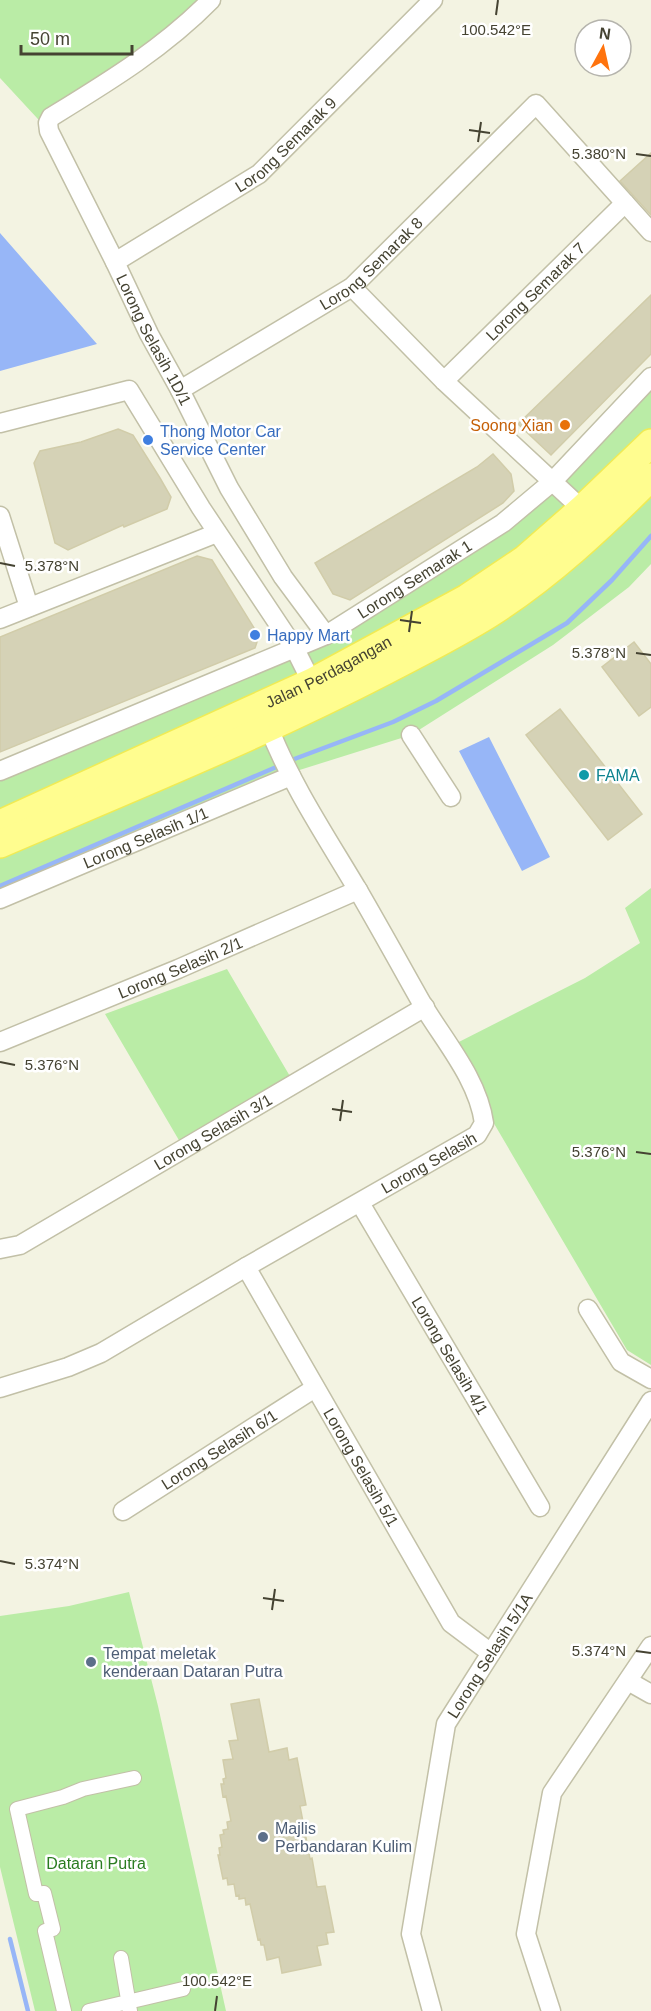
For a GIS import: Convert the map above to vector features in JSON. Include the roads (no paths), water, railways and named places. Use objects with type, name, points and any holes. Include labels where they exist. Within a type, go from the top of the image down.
[{"type":"main road","name":"Jalan Perdagangan","points":[[0,844],[273,737],[316,693],[525,559],[582,509],[651,443]]},
{"type":"main road","name":"Jalan Perdagangan","points":[[0,824],[316,693],[489,614],[543,576],[599,528],[651,477]]},
{"type":"street","name":"Lorong Selasih 1D/1","points":[[211,0],[196,15],[129,69],[51,117],[48,123],[49,131],[149,334],[229,488],[283,577],[326,635]]},
{"type":"street","name":"Lorong Semarak 9","points":[[115,262],[259,174],[433,0]]},
{"type":"street","name":"Lorong Semarak 8","points":[[180,390],[352,287],[536,104],[625,203]]},
{"type":"street","points":[[625,203],[651,232]]},
{"type":"street","name":"Lorong Semarak 7","points":[[444,381],[625,203]]},
{"type":"street","points":[[352,287],[444,381],[582,509]]},
{"type":"street","name":"Lorong Semarak 1","points":[[0,771],[326,635],[504,523],[552,482],[651,377]]},
{"type":"street","points":[[0,423],[129,390],[217,533],[295,649],[316,693]]},
{"type":"street","points":[[0,516],[29,607]]},
{"type":"street","points":[[0,619],[217,533]]},
{"type":"street","points":[[411,735],[451,797]]},
{"type":"street","name":"Lorong Selasih","points":[[0,1388],[68,1367],[101,1353],[477,1135],[484,1123],[480,1102],[462,1067],[322,833],[273,737]]},
{"type":"street","name":"Lorong Selasih 1/1","points":[[0,899],[291,776]]},
{"type":"street","name":"Lorong Selasih 2/1","points":[[0,1042],[178,969],[358,890]]},
{"type":"street","name":"Lorong Selasih 3/1","points":[[0,1249],[20,1245],[425,1007]]},
{"type":"street","name":"Lorong Selasih 4/1","points":[[360,1203],[540,1507]]},
{"type":"street","name":"Lorong Selasih 5/1","points":[[246,1267],[451,1623],[491,1653]]},
{"type":"street","points":[[588,1309],[621,1362],[651,1379]]},
{"type":"street","name":"Lorong Selasih 6/1","points":[[123,1511],[315,1388]]},
{"type":"street","name":"Lorong Selasih 5/1A","points":[[432,2011],[411,1934],[446,1724],[651,1401]]},
{"type":"street","points":[[551,2011],[526,1934],[552,1793],[651,1646]]},
{"type":"street","points":[[628,1681],[651,1694]]},
{"type":"street","points":[[64,2011],[45,1931],[53,1929],[44,1893],[36,1894],[17,1809],[63,1797],[82,1789],[134,1778]]},
{"type":"street","points":[[121,1958],[129,2006]]},
{"type":"street","points":[[89,2011],[129,2006],[183,1989]]},
{"type":"water","points":[[0,233],[97,344],[0,371]]},
{"type":"water","points":[[489,737],[550,857],[522,871],[459,751]]},
{"type":"waterway","points":[[289,761],[393,722],[436,701],[567,623],[612,580],[651,536]]},
{"type":"waterway","points":[[0,886],[281,765]]},
{"type":"waterway","points":[[10,1939],[28,2011]]},
{"type":"place","name":"Soong Xian","points":[[565,425]]},
{"type":"place","name":"Thong Motor Car Service Center","points":[[148,440]]},
{"type":"place","name":"Happy Mart","points":[[255,635]]},
{"type":"place","name":"FAMA","points":[[584,775]]},
{"type":"place","name":"Tempat meletak kenderaan Dataran Putra","points":[[91,1662]]},
{"type":"place","name":"Majlis Perbandaran Kulim","points":[[263,1837]]},
{"type":"park label","name":"Dataran Putra","points":[[96,1863]]}]
